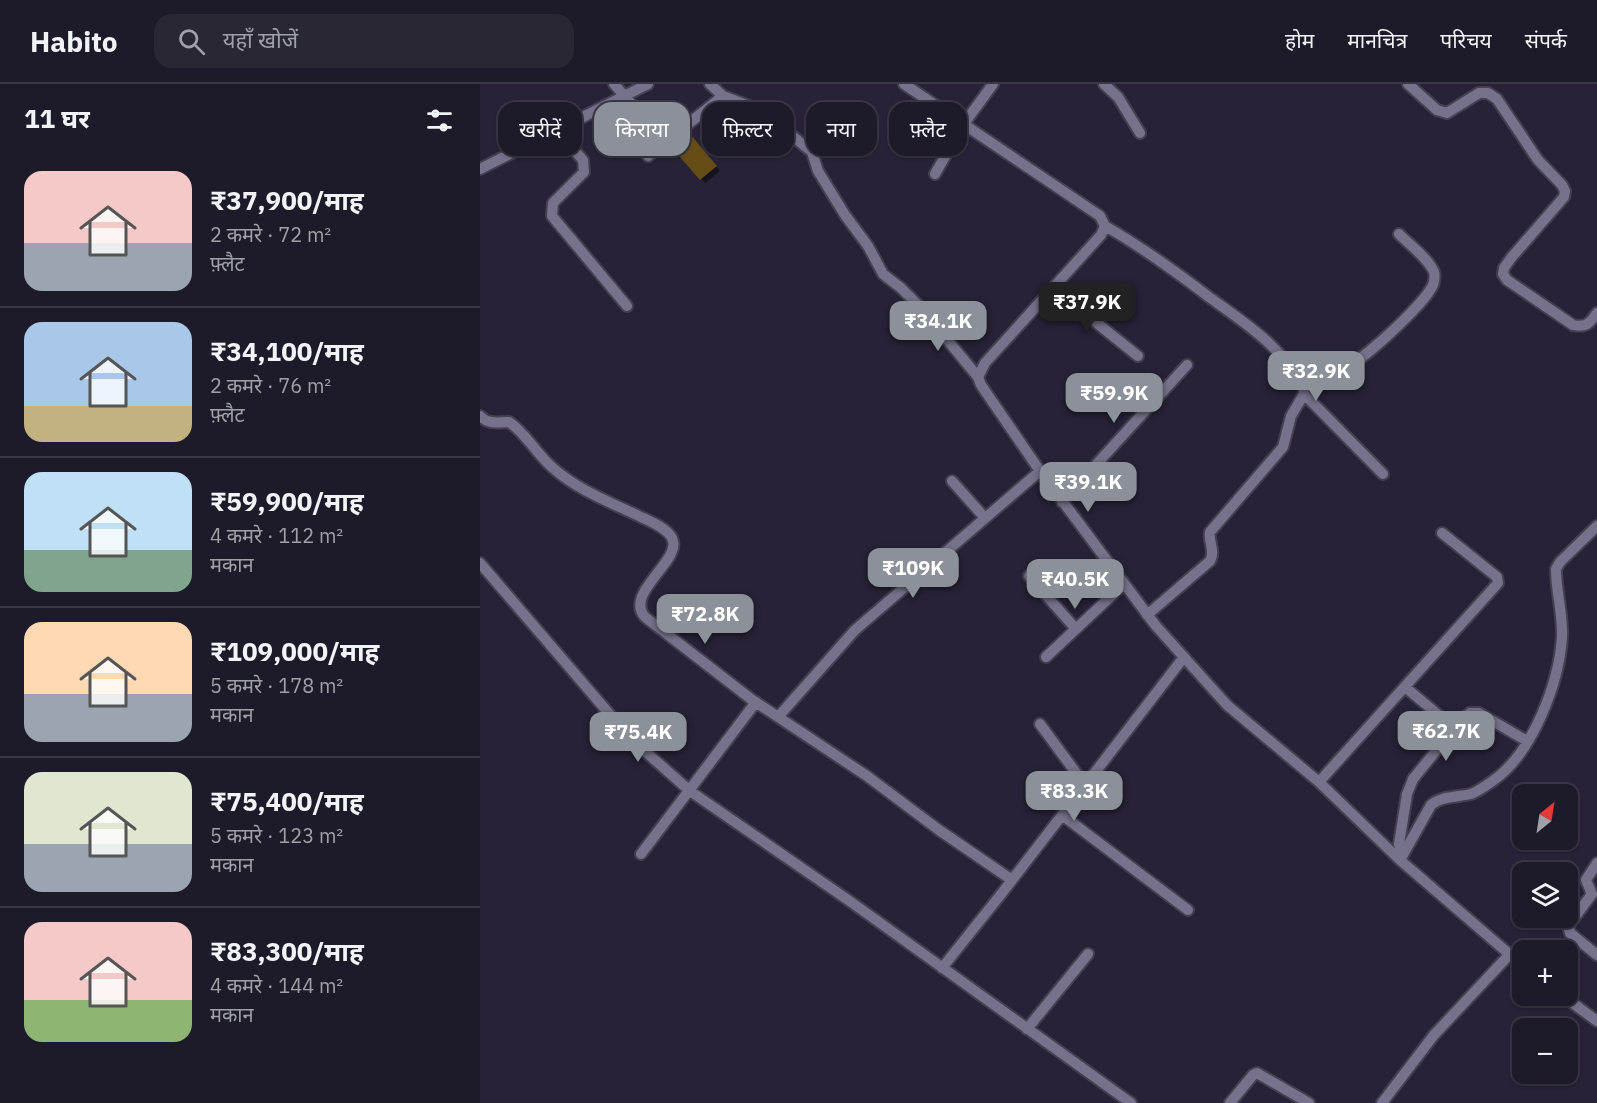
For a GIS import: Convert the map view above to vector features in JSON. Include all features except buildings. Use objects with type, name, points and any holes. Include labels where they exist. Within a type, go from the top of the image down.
[{"type":"street","points":[[614,84],[629,102]]},
{"type":"street","points":[[582,117],[648,84]]},
{"type":"street","points":[[710,84],[723,96],[762,111],[812,152],[818,171],[845,215],[868,246],[883,274],[921,308],[978,377],[981,385],[1062,502],[1147,615],[1227,705],[1319,782],[1512,957]]},
{"type":"street","points":[[904,84],[931,102]]},
{"type":"street","points":[[967,119],[993,84]]},
{"type":"street","points":[[1104,84],[1118,97],[1140,134]]},
{"type":"street","points":[[1408,84],[1443,113],[1447,113],[1479,93],[1488,93],[1497,99],[1534,155],[1565,191],[1564,197],[1511,258],[1503,274],[1507,280],[1573,325],[1582,327],[1589,324],[1597,313]]},
{"type":"street","points":[[690,122],[723,96]]},
{"type":"street","points":[[967,127],[1100,216],[1105,226],[1152,255],[1266,340],[1290,365],[1304,389],[1304,394],[1291,416],[1282,447],[1210,532],[1209,537],[1213,550],[1210,561],[1147,615]]},
{"type":"street","points":[[480,170],[506,156]]},
{"type":"street","points":[[579,156],[585,166],[584,172],[553,203],[552,216],[627,306]]},
{"type":"street","points":[[935,174],[945,156]]},
{"type":"street","points":[[978,377],[985,363],[1101,236],[1105,226]]},
{"type":"street","points":[[1290,365],[1343,369],[1391,333],[1429,292],[1434,283],[1434,273],[1399,234]]},
{"type":"street","points":[[1053,288],[1138,356]]},
{"type":"street","points":[[1062,502],[1186,365]]},
{"type":"street","points":[[1304,394],[1383,474]]},
{"type":"street","points":[[480,416],[484,421],[492,423],[509,422],[552,468],[567,480],[595,497],[642,517],[670,535],[674,542],[673,550],[644,594],[639,605],[640,611],[756,702],[867,776],[939,830],[1012,880]]},
{"type":"street","points":[[778,717],[855,630],[1040,471]]},
{"type":"street","points":[[952,481],[985,518]]},
{"type":"street","points":[[1401,857],[1431,805],[1440,800],[1482,789],[1498,777],[1527,741],[1545,708],[1557,667],[1562,637],[1556,569],[1560,562],[1597,526]]},
{"type":"street","points":[[1319,782],[1498,583],[1497,577],[1442,533]]},
{"type":"street","points":[[480,563],[630,738],[690,791],[851,902],[1131,1103]]},
{"type":"street","points":[[1029,576],[1076,629]]},
{"type":"street","points":[[1046,657],[1124,584]]},
{"type":"street","points":[[942,968],[1184,657]]},
{"type":"street","points":[[1405,687],[1454,728]]},
{"type":"street","points":[[641,854],[756,702]]},
{"type":"street","points":[[1401,857],[1399,844],[1407,794],[1413,779],[1454,728],[1470,713],[1479,713],[1527,741]]},
{"type":"street","points":[[1040,724],[1085,785]]},
{"type":"street","points":[[1062,814],[1188,910]]},
{"type":"street","points":[[1597,863],[1586,880],[1592,894],[1569,922],[1568,929],[1597,955]]},
{"type":"street","points":[[1027,1029],[1088,954]]},
{"type":"street","points":[[1382,1103],[1434,1035],[1509,955]]},
{"type":"street","points":[[1577,1006],[1597,1021]]},
{"type":"street","points":[[1230,1103],[1257,1073],[1309,1103]]}]
